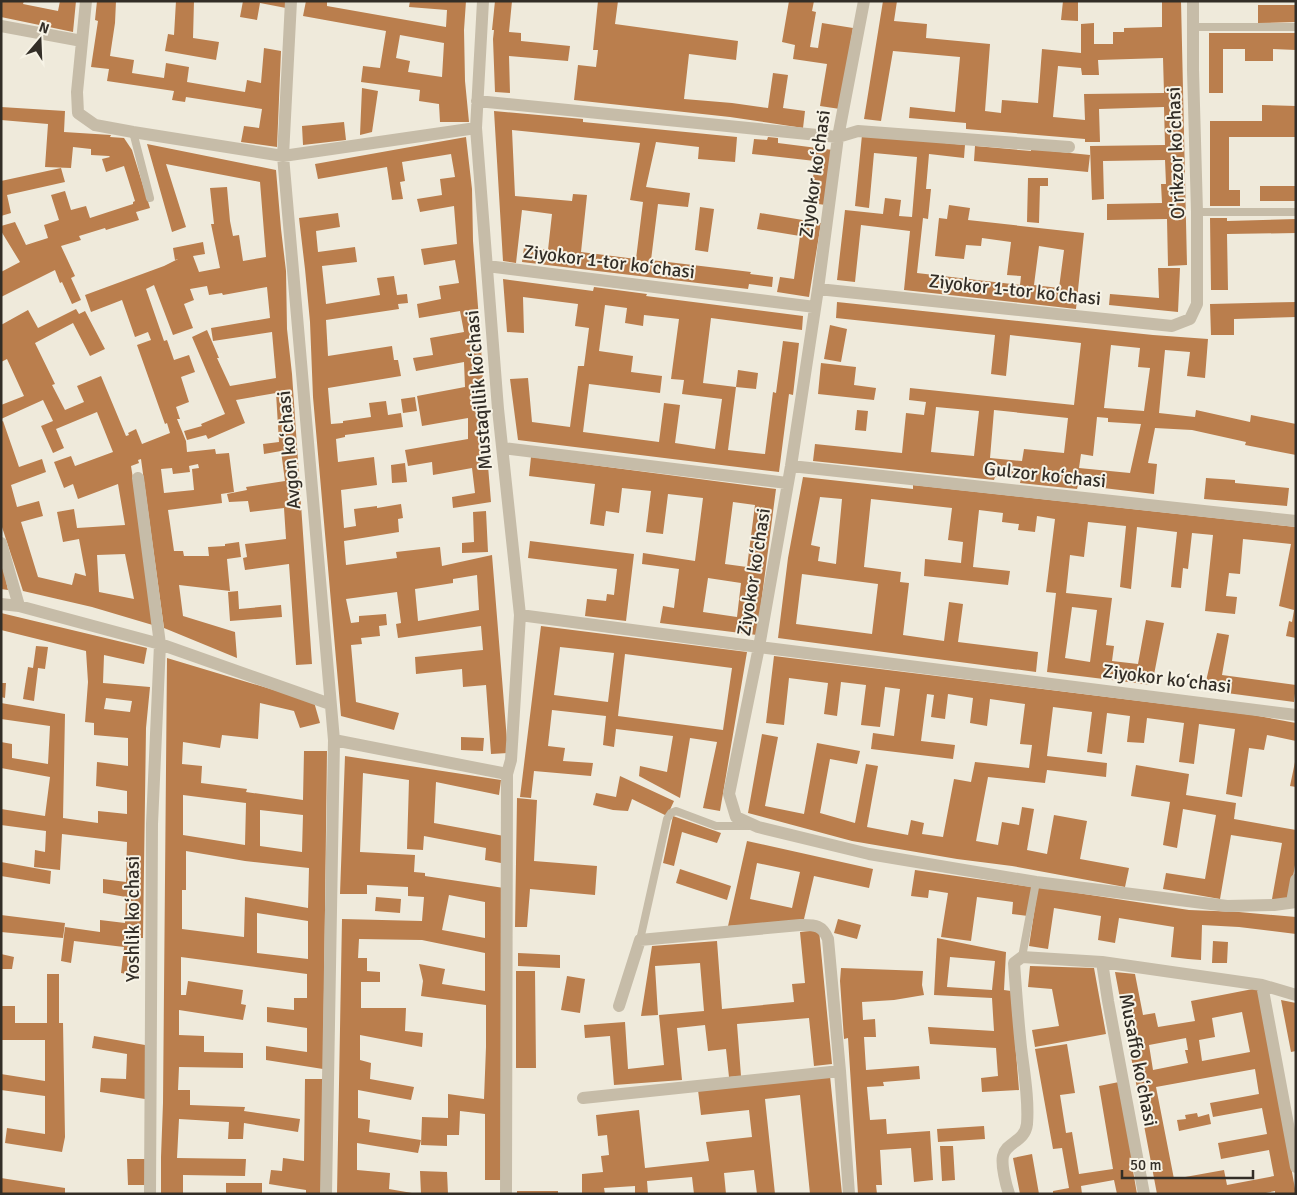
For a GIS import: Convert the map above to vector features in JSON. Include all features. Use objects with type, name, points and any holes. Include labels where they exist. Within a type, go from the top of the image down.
[{"type":"street","points":[[86,1],[77,92],[78,114],[95,125],[283,156],[476,128]]},
{"type":"street","name":"Avgon koʻchasi","points":[[291,1],[283,156],[334,740]]},
{"type":"street","name":"Mustaqillik koʻchasi","points":[[483,1],[476,128],[498,409],[520,615],[511,760],[507,774]]},
{"type":"street","name":"Ziyokor koʻchasi","points":[[864,1],[838,137],[818,289],[791,466],[759,647],[1296,715]]},
{"type":"street","name":"O'rikzor koʻchasi","points":[[1193,1],[1197,304]]},
{"type":"street","points":[[1,26],[82,41]]},
{"type":"street","points":[[477,100],[838,137],[858,131],[1069,147]]},
{"type":"street","name":"Ziyokor 1-tor koʻchasi","points":[[487,266],[815,307]]},
{"type":"street","name":"Ziyokor 1-tor koʻchasi","points":[[818,289],[1172,326],[1190,319],[1197,304]]},
{"type":"street","points":[[503,448],[787,483]]},
{"type":"street","name":"Gulzor koʻchasi","points":[[791,466],[1296,521]]},
{"type":"street","name":"Yoshlik koʻchasi","points":[[138,478],[160,644],[152,824],[150,1194]]},
{"type":"street","points":[[1,543],[19,606]]},
{"type":"street","points":[[1,604],[19,606],[160,644],[330,704]]},
{"type":"street","points":[[520,615],[759,647],[729,794],[736,817],[758,827],[869,854],[1036,882],[1227,906],[1274,905],[1294,902],[1296,880]]},
{"type":"street","points":[[326,1194],[334,740],[507,774],[506,1194]]},
{"type":"street","points":[[619,1006],[640,940],[800,925],[816,925],[825,931],[828,939],[840,1070],[849,1194]]},
{"type":"street","points":[[1008,1194],[1003,1156],[1010,1145],[1021,1138],[1027,1126],[1025,1077],[1014,963],[1022,957],[1102,962],[1262,985],[1296,995]]},
{"type":"street","name":"Musaffo koʻchasi","points":[[1102,962],[1109,1011],[1144,1194]]},
{"type":"street","points":[[1262,985],[1296,1166]]},
{"type":"street","points":[[583,1098],[840,1070]]},
{"type":"lane","points":[[1192,27],[1296,27]]},
{"type":"lane","points":[[133,132],[150,198]]},
{"type":"lane","points":[[1197,212],[1296,212]]},
{"type":"lane","points":[[640,940],[667,819],[671,813],[676,811],[716,826],[758,827]]},
{"type":"lane","points":[[1022,957],[1036,882]]},
{"type":"building","points":[[1,1],[24,1],[23,4],[58,11],[60,1],[76,1],[73,32],[1,17]]},
{"type":"building","points":[[97,1],[116,1],[110,56],[134,60],[132,73],[164,78],[166,63],[189,67],[187,82],[245,92],[247,80],[261,83],[264,48],[281,51],[277,147],[241,142],[244,126],[259,128],[262,109],[186,97],[185,102],[172,100],[174,91],[107,81],[109,69],[91,67],[98,21],[95,20]]},
{"type":"building","points":[[176,1],[194,1],[193,38],[219,42],[216,60],[165,51],[168,34],[174,35]]},
{"type":"building","points":[[243,1],[287,1],[286,8],[260,3],[257,20],[240,17]]},
{"type":"building","points":[[306,1],[327,1],[327,6],[446,27],[447,10],[409,7],[410,1],[466,1],[464,30],[465,81],[469,122],[440,122],[439,104],[419,101],[420,90],[361,82],[363,66],[380,68],[386,31],[303,16]],"holes":[[[400,35],[444,43],[442,77],[408,72],[410,61],[396,58]]]},
{"type":"building","points":[[495,1],[512,1],[509,32],[521,33],[521,41],[570,46],[568,61],[509,56],[510,93],[495,92],[494,30],[492,30]]},
{"type":"building","points":[[598,1],[618,1],[615,24],[738,41],[736,60],[689,54],[684,99],[768,108],[773,73],[788,75],[783,108],[805,111],[803,128],[730,117],[574,100],[578,65],[596,67],[598,50],[593,50]]},
{"type":"building","points":[[789,1],[814,1],[812,11],[816,12],[810,47],[818,48],[822,23],[853,28],[840,109],[820,106],[827,64],[793,59],[795,45],[782,42]]},
{"type":"building","points":[[883,1],[897,1],[894,21],[927,24],[926,38],[990,44],[985,111],[1001,113],[1002,100],[1038,103],[1042,49],[1081,53],[1081,24],[1094,23],[1094,44],[1113,44],[1113,32],[1124,32],[1124,28],[1162,27],[1162,1],[1181,1],[1187,265],[1168,266],[1167,219],[1107,220],[1107,204],[1162,203],[1161,184],[1166,184],[1165,160],[1103,161],[1104,199],[1092,200],[1090,146],[1165,145],[1164,107],[1099,109],[1100,142],[1085,142],[1085,139],[966,129],[966,123],[909,118],[910,107],[955,112],[960,57],[893,51],[881,121],[864,119]],"holes":[[[1163,58],[1164,93],[1084,94],[1085,120],[1053,117],[1058,66],[1081,68],[1082,75],[1099,75],[1098,60]]]},
{"type":"building","points":[[1063,1],[1078,1],[1078,21],[1061,20]]},
{"type":"building","points":[[1258,5],[1296,5],[1296,22],[1258,23]]},
{"type":"building","points":[[1209,33],[1296,33],[1296,50],[1273,49],[1273,61],[1245,61],[1245,49],[1223,49],[1223,93],[1209,93]]},
{"type":"building","points":[[362,88],[378,91],[372,132],[360,135]]},
{"type":"building","points":[[1262,105],[1296,106],[1296,137],[1229,137],[1229,190],[1240,190],[1240,206],[1210,206],[1210,121],[1262,121]]},
{"type":"building","points":[[1,107],[65,111],[64,132],[111,135],[110,137],[124,138],[132,150],[150,208],[136,212],[139,220],[79,236],[81,240],[61,246],[75,276],[71,278],[81,300],[72,304],[55,270],[1,297],[1,272],[20,262],[1,231],[1,226],[15,222],[26,245],[48,238],[44,225],[59,220],[51,195],[65,191],[71,210],[86,206],[90,218],[133,204],[135,201],[124,166],[106,172],[102,159],[109,156],[91,155],[91,149],[73,147],[71,168],[45,167],[48,124],[1,120]]},
{"type":"building","points":[[494,111],[583,119],[583,122],[737,137],[735,162],[698,159],[699,147],[656,142],[646,187],[690,193],[688,207],[658,204],[651,260],[751,272],[750,274],[773,277],[772,287],[749,284],[748,289],[522,262],[524,247],[548,250],[552,214],[522,210],[516,263],[503,261]],"holes":[[[512,130],[640,143],[630,200],[643,202],[636,259],[581,252],[587,195],[573,194],[572,201],[515,196]]]},
{"type":"building","points":[[344,122],[346,140],[303,145],[302,126]]},
{"type":"building","points":[[862,135],[965,145],[964,158],[929,154],[926,189],[931,189],[928,219],[923,218],[917,273],[1020,285],[1021,276],[1007,275],[1011,242],[982,238],[981,246],[966,245],[964,259],[935,256],[939,218],[947,219],[949,205],[970,208],[968,220],[1084,233],[1076,309],[904,290],[910,231],[861,225],[855,282],[837,280],[845,210],[883,214],[885,198],[901,200],[899,216],[912,217],[917,157],[874,153],[869,208],[855,206]],"holes":[[[1039,246],[1064,250],[1059,288],[1034,285]]]},
{"type":"building","points":[[466,137],[472,189],[473,241],[491,502],[453,508],[452,497],[475,493],[472,468],[433,475],[432,462],[408,466],[405,450],[468,439],[468,418],[422,426],[417,396],[465,387],[464,362],[416,371],[413,358],[433,355],[430,338],[464,332],[460,311],[419,318],[417,304],[441,299],[439,286],[459,283],[455,260],[424,265],[421,249],[457,244],[454,206],[420,212],[417,199],[442,195],[440,179],[455,177],[451,154],[402,162],[405,181],[400,182],[403,199],[392,200],[387,167],[318,179],[315,164]]},
{"type":"building","points":[[768,137],[778,138],[778,143],[833,150],[826,205],[810,203],[815,161],[752,154],[754,139],[767,140]]},
{"type":"building","points":[[147,144],[276,170],[286,271],[287,329],[292,374],[312,664],[296,665],[289,564],[245,570],[243,558],[247,557],[245,544],[286,539],[284,508],[250,512],[248,501],[229,502],[227,494],[247,490],[246,487],[285,481],[281,451],[264,454],[263,444],[279,442],[276,393],[236,400],[245,423],[208,439],[206,435],[187,440],[184,431],[202,426],[201,424],[225,414],[192,337],[207,330],[230,386],[276,378],[272,332],[213,341],[211,328],[270,318],[267,287],[223,295],[222,293],[209,295],[207,286],[190,289],[194,300],[184,304],[193,328],[173,335],[154,285],[146,289],[164,341],[167,340],[174,360],[189,355],[195,372],[181,377],[189,402],[176,407],[180,419],[177,419],[186,441],[187,452],[215,449],[216,454],[229,453],[234,492],[221,494],[222,503],[168,510],[174,551],[183,551],[184,556],[209,556],[208,547],[225,546],[225,544],[239,542],[241,557],[227,559],[230,591],[179,585],[183,616],[235,632],[237,658],[164,628],[141,459],[138,460],[139,463],[131,466],[156,626],[92,607],[23,591],[1,524],[1,422],[3,421],[19,467],[42,459],[46,472],[11,485],[17,507],[39,501],[43,516],[21,522],[38,577],[72,585],[75,573],[86,576],[79,539],[63,542],[57,512],[74,509],[77,528],[125,525],[118,484],[78,499],[73,484],[64,488],[54,462],[71,456],[75,466],[113,452],[97,412],[56,429],[64,448],[53,453],[41,426],[53,421],[43,400],[1,419],[1,405],[24,396],[7,359],[1,362],[1,325],[28,310],[38,328],[76,309],[79,314],[85,311],[105,349],[90,356],[73,323],[35,343],[55,384],[52,385],[65,410],[84,402],[77,386],[101,376],[126,436],[136,429],[142,444],[170,433],[167,423],[165,424],[137,345],[151,340],[148,332],[135,337],[122,300],[91,312],[85,295],[178,259],[175,260],[173,248],[203,242],[205,254],[193,256],[199,272],[220,268],[211,224],[214,224],[210,188],[227,187],[233,236],[239,235],[243,261],[266,257],[260,182],[166,164],[186,227],[172,232]],"holes":[[[198,464],[199,468],[192,469],[194,490],[164,493],[161,469],[172,468],[173,474],[190,472],[189,466]],[[125,554],[134,599],[99,592],[97,555]]]},
{"type":"building","points":[[975,146],[1090,155],[1088,172],[974,161]]},
{"type":"building","points":[[61,168],[65,182],[7,195],[11,213],[1,216],[1,181]]},
{"type":"building","points":[[1028,178],[1048,178],[1048,186],[1040,186],[1039,223],[1027,222]]},
{"type":"building","points":[[1260,186],[1296,186],[1296,201],[1260,201]]},
{"type":"building","points":[[700,207],[714,209],[708,252],[695,250]]},
{"type":"building","points":[[338,213],[340,227],[316,231],[318,252],[355,247],[357,262],[322,266],[326,304],[380,295],[377,278],[394,276],[397,295],[407,294],[408,303],[398,304],[399,309],[326,320],[328,356],[392,346],[394,360],[398,360],[401,376],[328,388],[331,424],[371,417],[369,403],[386,401],[388,415],[401,413],[403,427],[345,435],[345,437],[336,439],[338,462],[374,457],[377,485],[341,490],[344,528],[356,526],[354,509],[401,504],[403,518],[398,519],[399,532],[344,541],[346,565],[397,558],[396,552],[440,547],[442,566],[492,555],[508,753],[491,754],[486,685],[463,687],[462,669],[416,674],[415,657],[483,650],[481,626],[398,638],[396,624],[401,623],[397,592],[346,599],[351,623],[359,622],[359,616],[386,614],[387,625],[379,626],[380,636],[361,638],[362,644],[351,645],[356,702],[399,713],[394,730],[341,716],[313,397],[310,322],[299,218]],"holes":[[[477,575],[479,610],[418,621],[415,589],[453,583],[453,579]]]},
{"type":"building","points":[[760,213],[821,223],[809,297],[777,292],[780,277],[794,279],[800,236],[757,229]]},
{"type":"building","points":[[1210,218],[1227,218],[1227,221],[1296,219],[1296,233],[1227,234],[1228,290],[1211,290]]},
{"type":"building","points":[[1158,268],[1180,268],[1178,312],[1109,305],[1110,294],[1159,298]]},
{"type":"building","points":[[503,279],[593,291],[594,287],[647,294],[646,296],[803,316],[802,330],[711,318],[703,383],[736,387],[728,450],[765,454],[773,392],[776,393],[783,341],[799,343],[793,395],[789,394],[779,472],[518,440],[510,379],[528,378],[532,422],[570,427],[578,366],[584,366],[589,328],[575,326],[578,304],[523,297],[524,333],[507,332]],"holes":[[[605,305],[627,308],[625,323],[643,326],[644,315],[679,319],[671,379],[684,380],[682,394],[722,399],[715,449],[675,443],[680,405],[664,403],[659,442],[583,432],[589,384],[660,393],[662,376],[631,372],[633,356],[599,351]]]},
{"type":"building","points":[[837,302],[1208,339],[1205,378],[1187,376],[1190,352],[1165,350],[1159,413],[1195,417],[1196,410],[1250,422],[1251,415],[1296,424],[1296,455],[1245,445],[1246,442],[1192,430],[1155,428],[1148,463],[1157,464],[1154,494],[1078,485],[1077,489],[1020,483],[1021,479],[995,477],[994,480],[813,461],[815,444],[902,453],[906,413],[924,415],[926,402],[909,400],[910,388],[1074,405],[1081,343],[1010,335],[1006,376],[991,374],[995,335],[836,318]],"holes":[[[1111,345],[1140,348],[1138,367],[1150,368],[1144,411],[1104,408]],[[936,407],[979,411],[974,456],[931,452]],[[994,410],[1068,418],[1064,453],[1024,449],[1022,461],[990,458]],[[1097,417],[1108,418],[1108,422],[1141,424],[1130,473],[1079,468],[1081,454],[1093,456]]]},
{"type":"building","points":[[1296,302],[1296,317],[1234,319],[1234,335],[1211,335],[1210,304]]},
{"type":"building","points":[[830,325],[847,329],[841,362],[824,359]]},
{"type":"building","points":[[821,363],[856,367],[854,385],[876,388],[874,400],[818,394]]},
{"type":"building","points":[[738,370],[758,373],[756,389],[736,387]]},
{"type":"building","points":[[415,397],[417,411],[403,413],[401,399]]},
{"type":"building","points":[[857,410],[868,411],[866,431],[855,430]]},
{"type":"building","points":[[531,457],[776,489],[757,635],[660,623],[663,606],[674,608],[679,569],[642,564],[643,553],[695,561],[703,498],[668,494],[663,534],[646,532],[651,491],[622,488],[619,513],[606,511],[604,526],[590,524],[595,484],[529,476]],"holes":[[[733,502],[755,505],[747,567],[725,564]],[[708,578],[741,583],[737,617],[703,612]]]},
{"type":"building","points":[[405,463],[407,482],[392,483],[391,465]]},
{"type":"building","points":[[803,477],[913,489],[913,485],[1296,527],[1296,638],[1286,636],[1289,621],[1292,622],[1294,610],[1279,606],[1291,544],[1243,539],[1240,574],[1229,573],[1226,596],[1237,597],[1235,614],[1205,611],[1213,535],[1192,533],[1188,569],[1183,568],[1181,588],[1171,587],[1177,532],[1137,527],[1131,589],[1120,587],[1126,526],[1088,522],[1084,557],[1070,555],[1066,593],[1112,598],[1106,645],[1114,646],[1112,661],[1138,664],[1146,620],[1164,623],[1152,685],[1047,672],[1056,593],[1046,592],[1055,519],[1037,516],[1035,532],[1018,530],[1019,524],[1002,522],[1003,513],[979,510],[973,567],[1010,571],[1008,585],[924,576],[925,559],[961,563],[963,542],[948,540],[952,508],[871,499],[864,567],[901,572],[900,582],[909,583],[903,635],[944,641],[949,602],[963,604],[958,642],[1038,652],[1036,672],[778,638],[788,558]],"holes":[[[820,497],[842,499],[836,564],[818,561],[820,547],[811,545]],[[802,574],[878,584],[872,634],[796,624]],[[1072,607],[1097,610],[1090,662],[1065,658]]]},
{"type":"building","points":[[1206,478],[1289,488],[1287,506],[1204,499]]},
{"type":"building","points":[[486,511],[488,552],[462,553],[462,543],[474,542],[473,512]]},
{"type":"building","points":[[530,541],[634,554],[626,621],[585,616],[587,599],[606,601],[607,594],[614,595],[617,569],[528,558]]},
{"type":"building","points":[[1,557],[8,590],[1,589]]},
{"type":"building","points":[[238,591],[239,609],[281,605],[282,617],[230,621],[228,592]]},
{"type":"building","points":[[1,613],[147,648],[144,664],[104,655],[103,683],[150,687],[146,728],[143,938],[140,938],[136,969],[139,970],[138,976],[121,973],[124,947],[74,941],[71,963],[61,961],[65,927],[100,932],[100,920],[125,923],[126,897],[103,893],[103,879],[126,882],[127,842],[62,834],[60,870],[34,867],[35,850],[45,852],[46,831],[1,825],[1,809],[45,816],[50,777],[1,768],[1,742],[12,744],[12,758],[48,764],[50,726],[1,719],[1,703],[65,714],[63,818],[98,823],[98,811],[127,814],[127,791],[96,786],[97,762],[128,766],[128,738],[94,735],[94,723],[85,722],[88,682],[86,651],[1,630]],"holes":[[[106,698],[132,701],[130,712],[104,709]]]},
{"type":"building","points":[[541,626],[747,652],[720,811],[703,808],[717,742],[690,738],[680,798],[639,776],[640,766],[667,772],[673,736],[616,729],[614,747],[603,745],[606,716],[552,710],[548,746],[565,748],[563,761],[593,763],[591,776],[534,771],[531,798],[520,797]],"holes":[[[560,647],[614,653],[608,702],[554,695]],[[625,654],[732,668],[723,730],[618,716]]]},
{"type":"building","points":[[1217,633],[1229,635],[1222,675],[1296,685],[1294,702],[1204,690]]},
{"type":"building","points":[[36,646],[48,647],[45,669],[38,668],[34,701],[23,699],[28,667],[33,668]]},
{"type":"building","points":[[774,656],[1253,715],[1296,723],[1296,741],[1267,735],[1264,750],[1249,748],[1242,797],[1226,794],[1235,729],[1199,724],[1194,764],[1179,762],[1184,723],[1147,718],[1144,743],[1127,742],[1130,716],[1107,713],[1102,754],[1087,752],[1092,712],[1053,707],[1047,756],[1107,763],[1106,777],[1047,770],[1045,783],[988,777],[976,841],[998,845],[1002,822],[1019,825],[1022,807],[1034,809],[1027,850],[1047,854],[1054,815],[1087,821],[1080,859],[1129,868],[1125,887],[1012,866],[957,859],[852,841],[748,813],[762,734],[778,737],[765,806],[804,814],[817,743],[860,751],[857,764],[830,759],[820,813],[855,823],[866,764],[878,766],[867,827],[908,835],[911,820],[924,823],[922,834],[943,837],[954,779],[971,782],[975,762],[1029,768],[1032,745],[1020,744],[1025,704],[990,699],[987,726],[970,723],[973,698],[948,694],[945,719],[931,717],[934,695],[927,694],[921,741],[955,745],[953,759],[871,749],[873,733],[894,736],[900,689],[885,687],[880,727],[861,725],[866,685],[841,682],[837,716],[824,714],[828,683],[789,678],[784,725],[766,723]]},
{"type":"building","points":[[167,658],[314,702],[320,723],[300,728],[294,711],[260,703],[258,739],[222,735],[220,748],[183,742],[182,764],[202,766],[201,783],[247,789],[246,792],[303,800],[304,751],[327,751],[323,1069],[266,1060],[266,1046],[307,1052],[307,1028],[267,1022],[267,1007],[294,1010],[294,998],[307,998],[307,974],[181,957],[181,995],[186,995],[188,981],[243,990],[241,1004],[246,1005],[243,1020],[179,1010],[179,1035],[204,1036],[204,1052],[243,1053],[243,1068],[179,1067],[178,1090],[190,1090],[190,1105],[245,1107],[244,1111],[300,1119],[298,1132],[244,1123],[243,1139],[228,1139],[229,1122],[179,1119],[177,1158],[246,1159],[245,1176],[183,1175],[183,1194],[161,1194]],"holes":[[[183,795],[246,803],[245,845],[183,835]],[[260,810],[303,815],[302,852],[260,846]],[[186,851],[245,861],[309,868],[308,908],[245,897],[244,937],[182,929],[182,890],[186,890]],[[257,913],[308,921],[308,959],[257,953]]]},
{"type":"building","points":[[1,683],[6,683],[5,698],[1,697]]},
{"type":"building","points":[[461,737],[484,738],[483,751],[461,750]]},
{"type":"building","points":[[345,756],[501,780],[499,795],[436,782],[434,823],[504,836],[501,863],[485,860],[486,848],[424,836],[423,850],[407,849],[409,780],[363,773],[360,852],[415,855],[414,872],[425,873],[425,876],[504,888],[502,1180],[485,1180],[485,1114],[460,1111],[459,1135],[447,1135],[447,1146],[421,1145],[422,1117],[448,1118],[448,1094],[484,1099],[486,1005],[421,996],[423,981],[419,964],[445,969],[442,984],[485,991],[485,953],[422,940],[359,939],[358,958],[367,958],[367,971],[380,972],[380,982],[361,982],[361,1008],[406,1008],[405,1031],[423,1033],[422,1047],[360,1035],[360,1060],[371,1063],[370,1079],[414,1087],[411,1100],[358,1090],[358,1118],[370,1120],[369,1132],[421,1140],[418,1153],[357,1143],[357,1170],[390,1173],[389,1189],[412,1194],[337,1194],[342,919],[422,921],[424,897],[408,896],[408,887],[367,885],[367,894],[340,894]],"holes":[[[449,895],[485,902],[485,938],[442,930]]]},
{"type":"building","points":[[1296,762],[1296,787],[1290,786]]},
{"type":"building","points":[[1136,765],[1189,774],[1186,795],[1236,803],[1234,819],[1296,830],[1296,859],[1289,901],[1272,899],[1282,843],[1231,835],[1220,899],[1163,889],[1166,873],[1205,879],[1216,815],[1183,809],[1177,848],[1163,845],[1170,802],[1131,796]]},
{"type":"building","points":[[620,776],[674,801],[667,816],[632,799],[628,811],[613,810],[593,805],[596,793],[616,797]]},
{"type":"building","points":[[517,798],[537,800],[534,861],[597,866],[595,895],[530,889],[527,927],[515,927]]},
{"type":"building","points":[[673,816],[721,833],[717,843],[682,832],[674,866],[663,863]]},
{"type":"building","points":[[747,841],[873,869],[869,888],[814,876],[804,919],[789,922],[728,926]],"holes":[[[757,863],[800,872],[792,908],[750,899]]]},
{"type":"building","points":[[1,862],[51,871],[50,884],[1,876]]},
{"type":"building","points":[[680,869],[731,886],[727,900],[676,883]]},
{"type":"building","points":[[915,870],[1032,887],[1028,916],[1012,914],[1013,902],[977,897],[971,941],[941,937],[948,893],[929,890],[928,898],[911,896]]},
{"type":"building","points":[[1038,887],[1189,910],[1296,917],[1296,934],[1239,927],[1202,925],[1201,960],[1188,959],[1171,957],[1174,927],[1119,918],[1115,943],[1098,940],[1101,916],[1054,908],[1048,949],[1029,946]]},
{"type":"building","points":[[376,897],[401,899],[400,913],[375,911]]},
{"type":"building","points":[[1,915],[65,923],[63,938],[1,932]]},
{"type":"building","points":[[838,919],[861,925],[857,939],[834,933]]},
{"type":"building","points":[[819,930],[832,1064],[814,1066],[809,1018],[737,1024],[741,1076],[729,1077],[726,1049],[708,1051],[705,1025],[677,1028],[682,1080],[614,1085],[610,1036],[585,1038],[584,1025],[625,1022],[628,1069],[664,1065],[659,1015],[704,1011],[700,963],[655,966],[658,1015],[641,1016],[652,946],[717,941],[722,1009],[794,1002],[792,984],[805,983],[800,932]]},
{"type":"building","points":[[937,938],[1006,952],[1004,990],[1011,991],[1019,1090],[982,1092],[981,1078],[998,1076],[996,1048],[930,1044],[928,1027],[994,1031],[992,998],[934,995]],"holes":[[[950,957],[995,961],[992,990],[947,987]]]},
{"type":"building","points":[[1213,941],[1228,942],[1227,963],[1212,963]]},
{"type":"building","points":[[518,953],[560,955],[560,968],[518,966]]},
{"type":"building","points":[[1,954],[14,957],[12,969],[1,969]]},
{"type":"building","points":[[1030,966],[1094,968],[1106,1034],[1035,1047],[1032,1030],[1059,1026],[1052,989],[1028,987]]},
{"type":"building","points":[[841,968],[923,971],[922,985],[924,995],[894,1000],[862,1002],[863,1020],[875,1019],[876,1037],[864,1037],[866,1070],[919,1066],[920,1079],[883,1082],[884,1086],[867,1087],[870,1120],[886,1119],[887,1134],[930,1131],[933,1180],[914,1182],[911,1148],[880,1150],[882,1185],[876,1185],[877,1194],[858,1194],[848,1038],[844,1039],[840,981]]},
{"type":"building","points":[[516,971],[535,971],[536,1068],[516,1068]]},
{"type":"building","points":[[1115,972],[1135,974],[1143,1015],[1155,1013],[1158,1027],[1195,1021],[1191,1001],[1258,988],[1296,1194],[1275,1194],[1275,1191],[1261,1194],[1157,1194]],"holes":[[[1242,1012],[1250,1052],[1202,1061],[1199,1040],[1215,1037],[1212,1018]],[[1186,1038],[1188,1050],[1185,1050],[1188,1063],[1153,1070],[1149,1045]],[[1255,1069],[1259,1094],[1210,1103],[1213,1117],[1262,1108],[1267,1134],[1218,1143],[1221,1159],[1269,1150],[1274,1176],[1227,1185],[1224,1170],[1174,1179],[1156,1087]]]},
{"type":"building","points":[[47,974],[59,974],[59,1023],[63,1023],[65,1137],[62,1152],[5,1143],[7,1128],[45,1134],[45,1096],[1,1090],[1,1074],[45,1081],[45,1040],[1,1040],[1,1006],[15,1006],[15,1023],[47,1023]]},
{"type":"building","points":[[567,976],[585,979],[580,1013],[561,1010]]},
{"type":"building","points":[[1281,1000],[1296,1003],[1296,1051],[1291,1052]]},
{"type":"building","points":[[94,1036],[145,1045],[145,1099],[100,1092],[101,1078],[126,1079],[127,1054],[92,1048]]},
{"type":"building","points":[[1067,1044],[1075,1093],[1060,1095],[1066,1133],[1072,1132],[1079,1174],[1113,1169],[1099,1086],[1119,1082],[1134,1165],[1132,1165],[1137,1194],[1117,1194],[1114,1180],[1081,1186],[1082,1194],[1053,1194],[1053,1191],[1069,1188],[1062,1148],[1053,1149],[1035,1049]]},
{"type":"building","points":[[830,1076],[842,1194],[810,1194],[800,1095],[765,1099],[775,1194],[757,1194],[754,1170],[724,1173],[726,1194],[694,1194],[692,1177],[647,1181],[648,1194],[635,1194],[635,1186],[604,1188],[605,1194],[582,1194],[582,1174],[603,1172],[601,1156],[609,1155],[607,1135],[598,1136],[596,1115],[639,1110],[645,1168],[709,1161],[706,1142],[752,1137],[749,1110],[701,1115],[698,1090]]},
{"type":"building","points":[[305,1079],[324,1079],[323,1194],[306,1194],[306,1190],[269,1184],[271,1170],[282,1171],[283,1158],[304,1161]]},
{"type":"building","points":[[1197,1113],[1198,1117],[1209,1114],[1211,1124],[1179,1131],[1177,1120],[1186,1119],[1185,1115]]},
{"type":"building","points":[[984,1126],[985,1139],[938,1142],[937,1129]]},
{"type":"building","points":[[940,1146],[953,1146],[955,1180],[942,1181]]},
{"type":"building","points":[[1032,1154],[1039,1194],[1020,1194],[1013,1158]]},
{"type":"building","points":[[127,1159],[145,1159],[145,1185],[128,1185]]},
{"type":"building","points":[[420,1171],[447,1172],[448,1194],[421,1194]]},
{"type":"building","points":[[1,1178],[65,1188],[65,1194],[1,1194]]},
{"type":"building","points":[[226,1183],[262,1183],[262,1194],[226,1194]]},
{"type":"building","points":[[517,1191],[558,1191],[558,1194],[517,1194]]}]
